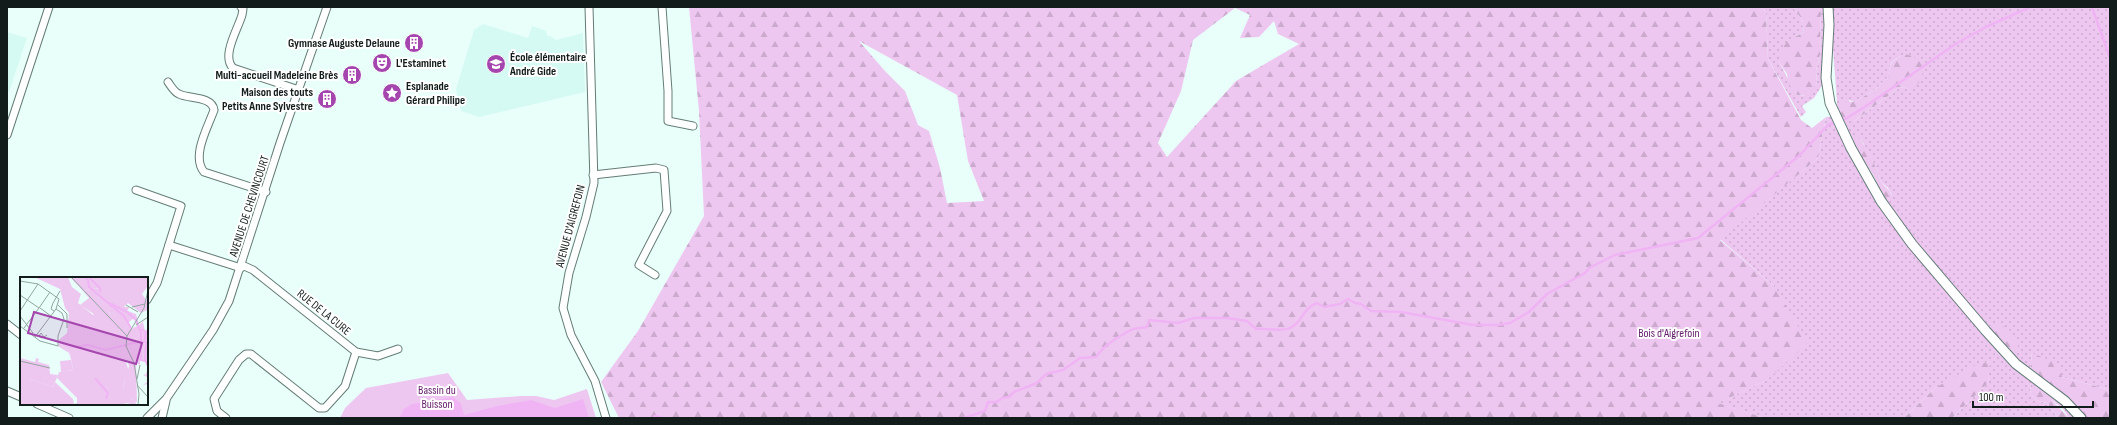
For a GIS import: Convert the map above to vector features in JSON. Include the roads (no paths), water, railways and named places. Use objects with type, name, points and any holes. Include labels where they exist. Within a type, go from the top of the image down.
[{"type":"street","points":[[7,135],[49,7]]},
{"type":"street","points":[[241,7],[243,9],[242,15],[228,58],[230,65],[234,68],[299,90]]},
{"type":"street","name":"AVENUE DE CHEVINCOURT","points":[[147,418],[166,399],[214,330],[230,301],[266,192],[280,143],[327,7]]},
{"type":"street","name":"AVENUE D'AIGREFOIN","points":[[589,7],[594,183],[586,218],[565,288],[563,308],[571,335],[594,381],[606,418]]},
{"type":"street","points":[[662,7],[668,91],[668,121],[693,126]]},
{"type":"street","points":[[1828,7],[1829,25],[1826,78],[1830,103],[1842,130],[1878,196],[1912,244],[1991,337],[2016,364],[2065,401],[2081,418]]},
{"type":"street","points":[[168,82],[178,94],[209,102],[214,106],[214,110],[199,153],[199,165],[204,172],[266,192]]},
{"type":"street","points":[[593,175],[656,168],[664,170],[667,210],[638,265],[654,275]]},
{"type":"street","points":[[136,190],[182,206],[157,283],[148,298]]},
{"type":"street","name":"RUE DE LA CURE","points":[[169,245],[253,270],[356,352],[378,356],[398,349]]},
{"type":"street","points":[[7,324],[20,334]]},
{"type":"street","points":[[226,418],[217,411],[214,399],[239,360],[246,354],[251,354],[319,408],[325,408],[345,386],[356,352]]},
{"type":"street","points":[[7,391],[20,397]]},
{"type":"street","name":"AVENUE DE CHEVINCOURT","points":[[162,418],[166,399]]},
{"type":"street","points":[[39,405],[69,418]]},
{"type":"waterway","points":[[964,418],[985,411],[988,402],[997,402],[1002,398],[1009,397],[1014,392],[1037,383],[1046,374],[1063,370],[1080,358],[1096,357],[1112,341],[1121,335],[1133,329],[1147,327],[1149,320],[1178,323],[1194,318],[1227,318],[1247,321],[1256,329],[1283,330],[1294,326],[1305,312],[1317,303],[1324,307],[1340,304],[1348,299],[1355,303],[1361,304],[1371,311],[1401,312],[1473,325],[1498,325],[1510,323],[1529,312],[1547,294],[1585,273],[1589,268],[1615,255],[1698,238],[1800,155],[1828,125],[1847,118],[1866,106],[1957,43],[1986,27],[2030,7]]},
{"type":"waterway","points":[[2092,7],[2110,58]]},
{"type":"waterway","points":[[653,418],[655,416],[663,418]]},
{"type":"place","name":"Gymnase Auguste Delaune","points":[[414,43]]},
{"type":"place","name":"L'Estaminet","points":[[382,63]]},
{"type":"place","name":"École élémentaire André Gide","points":[[496,64]]},
{"type":"place","name":"Multi-accueil Madeleine Brès","points":[[352,75]]},
{"type":"place","name":"Esplanade Gérard Philipe","points":[[392,93]]},
{"type":"place","name":"Maison des touts Petits Anne Sylvestre","points":[[327,99]]},
{"type":"park label","name":"Bois d'Aigrefoin","points":[[1669,333]]},
{"type":"park label","name":"Bassin du Buisson","points":[[437,397]]}]
